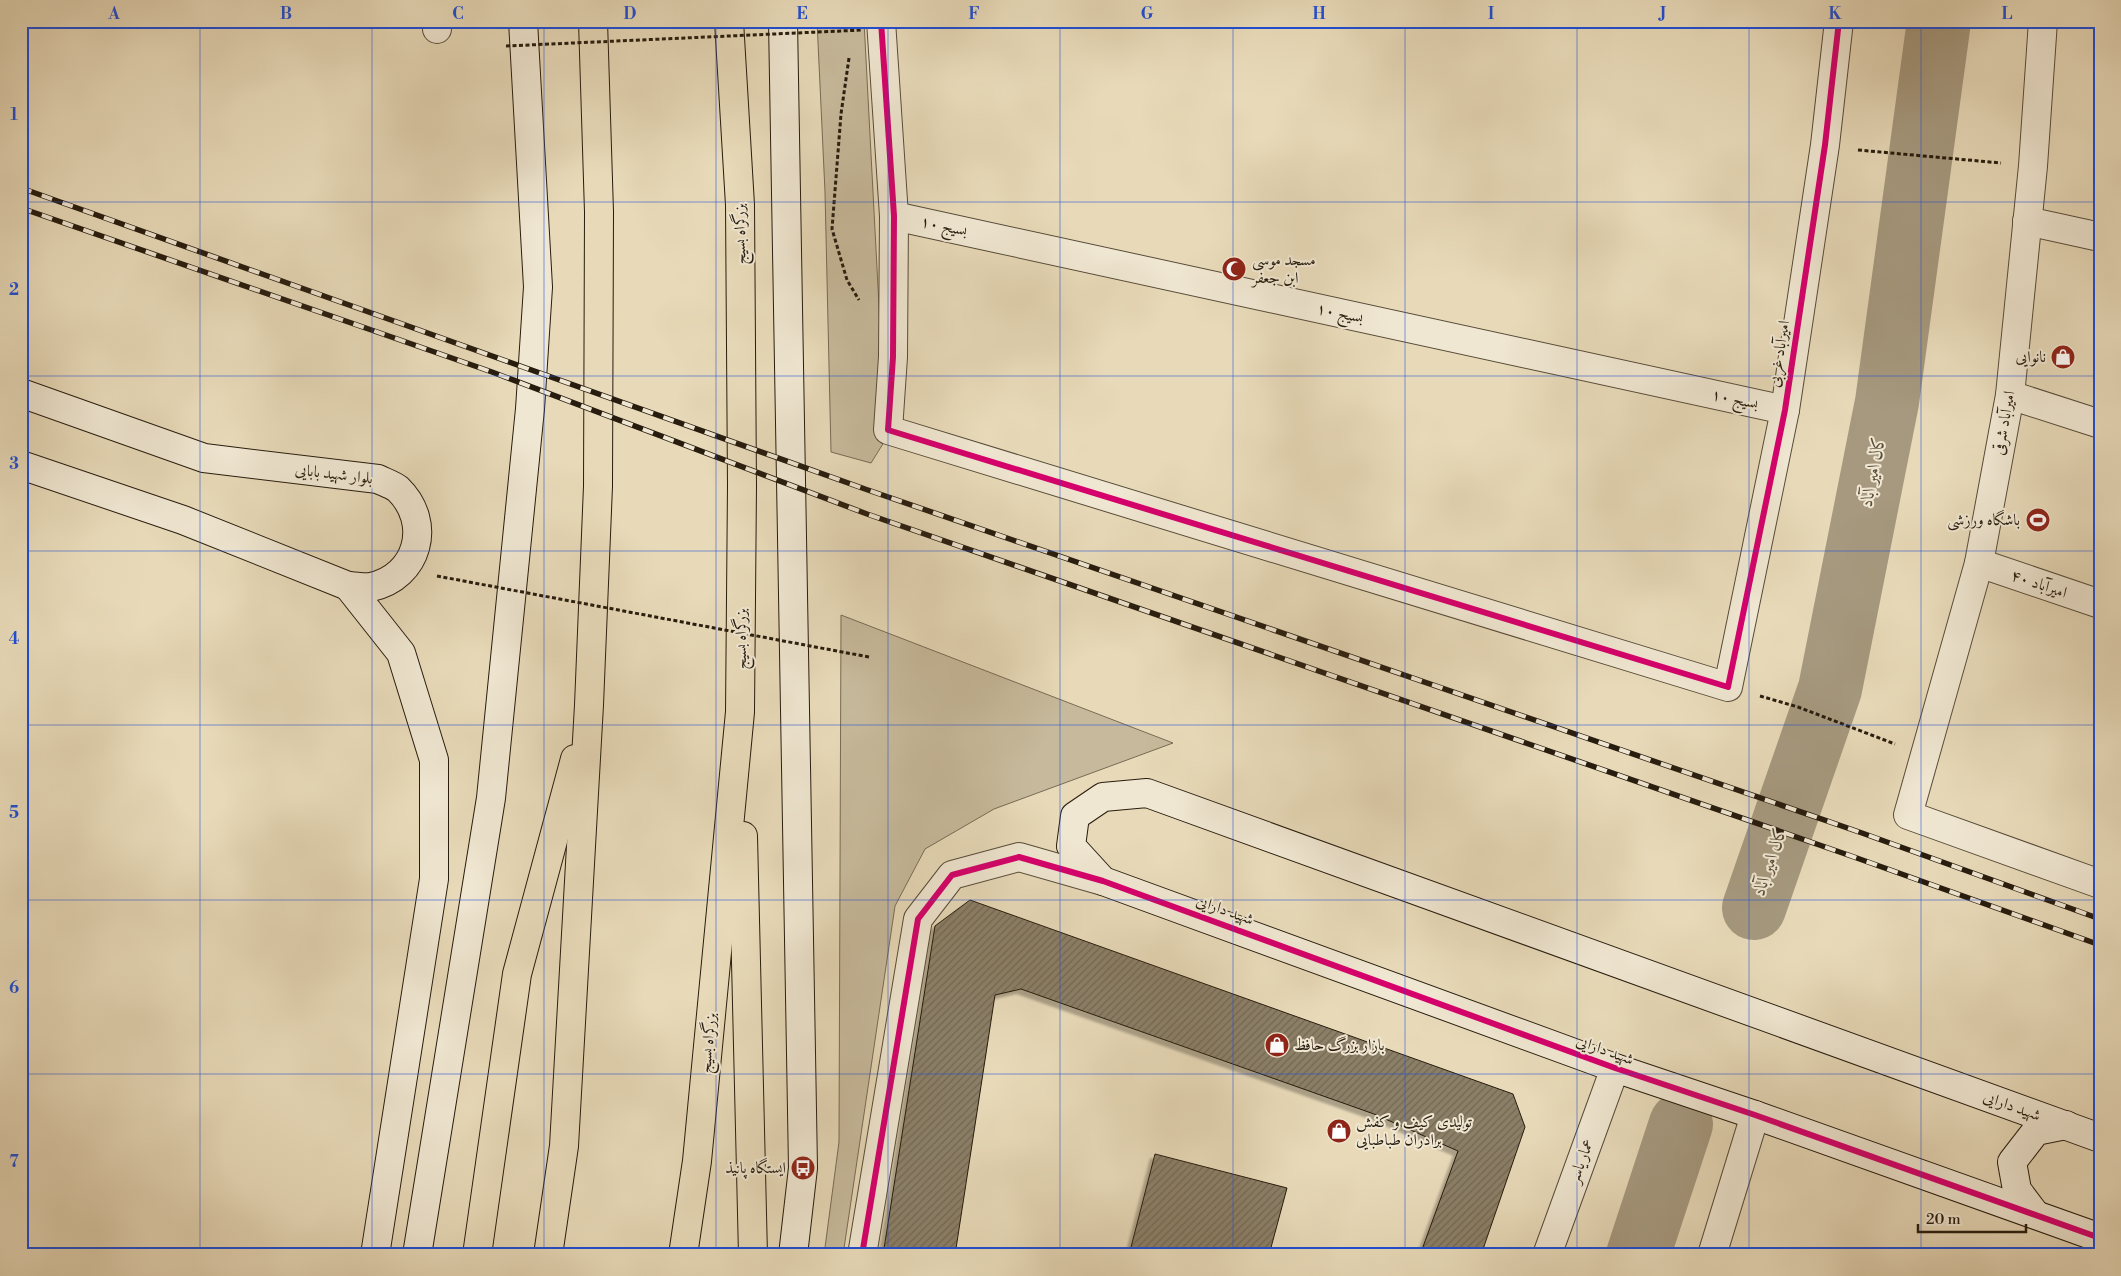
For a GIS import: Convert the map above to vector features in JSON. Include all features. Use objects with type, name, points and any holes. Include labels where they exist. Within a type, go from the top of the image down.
[{"type":"highway","points":[[548,1255],[564,1146],[589,705],[598,476],[598,212],[593,21]]},
{"type":"highway","name":"بزرگراه بسیج","points":[[684,1255],[697,1161],[740,712],[742,475],[740,205],[729,21]]},
{"type":"highway","points":[[477,1255],[517,974],[589,705]]},
{"type":"highway","points":[[740,712],[753,1255]]},
{"type":"street","points":[[417,1255],[491,798],[530,409],[538,287],[523,21]]},
{"type":"street","points":[[783,21],[803,1168],[793,1255]]},
{"type":"street","name":"امیرآباد غربی","points":[[1728,687],[1785,410],[1825,145],[1839,21]]},
{"type":"street","name":"امیرآباد شرقی","points":[[2042,21],[2033,166],[2010,394],[1979,563],[1908,815],[2100,884]]},
{"type":"street","points":[[872,26],[894,216],[893,357],[888,430],[1728,687]]},
{"type":"street","name":"بسیج ۱۰","points":[[894,216],[1785,410]]},
{"type":"street","points":[[2027,221],[2100,237]]},
{"type":"street","name":"بلوار شهید بابایی","points":[[21,393],[204,458],[378,479],[397,488],[411,505],[418,525],[416,547],[406,566],[390,580],[369,587],[348,586],[183,520],[21,466]]},
{"type":"street","points":[[2010,394],[2100,424]]},
{"type":"street","name":"امیرآباد ۴۰","points":[[1979,563],[2100,604]]},
{"type":"street","points":[[348,586],[401,653],[434,760],[434,878],[374,1255]]},
{"type":"street","name":"شهید دارایی","points":[[2100,1138],[1147,793],[1102,797],[1075,816],[1071,846],[1103,880],[1615,1068],[1755,1115],[2100,1238]]},
{"type":"street","points":[[862,1255],[918,919],[952,875],[1019,857],[1103,880]]},
{"type":"street","name":"عمار یاسر","points":[[1547,1255],[1615,1068]]},
{"type":"street","points":[[1712,1255],[1755,1115]]},
{"type":"street","points":[[2035,1214],[2017,1190],[2012,1162],[2036,1132],[2066,1125]]},
{"type":"path","points":[[849,21],[849,40]]},
{"type":"path","points":[[506,46],[872,26]]},
{"type":"path","points":[[849,49],[841,114],[832,229],[847,280],[862,306]]},
{"type":"path","points":[[1874,152],[2033,166]]},
{"type":"path","points":[[437,576],[869,657]]},
{"type":"path","points":[[1728,687],[1798,707],[1860,731]]},
{"type":"shaded area","points":[[817,21],[864,21],[886,439],[871,463],[831,452],[825,192]]},
{"type":"shaded area","points":[[841,615],[1173,743],[994,809],[925,849],[895,906],[843,1255],[824,1255],[839,1142]]},
{"type":"building","name":"بازار بزرگ حافظ","points":[[970,900],[1513,1094],[1525,1127],[1481,1255],[1420,1255],[1458,1151],[1374,1114],[1021,989],[995,995],[955,1255],[883,1255],[935,926]]},
{"type":"building","points":[[1155,1154],[1287,1188],[1269,1255],[1129,1255]]},
{"type":"waterway","name":"کال امیر آباد","points":[[1754,908],[1830,689],[1887,402],[1939,21]]},
{"type":"waterway","points":[[1638,1255],[1681,1124]]},
{"type":"railway","points":[[21,188],[865,489],[1862,833],[2100,919]]},
{"type":"railway","points":[[21,208],[492,372],[867,514],[1854,857],[2100,945]]},
{"type":"cycle path","points":[[881,21],[894,216],[893,357],[888,430],[1728,687],[1785,410],[1825,145],[1839,21]]},
{"type":"cycle path","points":[[862,1255],[918,919],[952,875],[1019,857],[1103,881],[1615,1068],[1755,1115],[2100,1238]]},
{"type":"place","name":"مسجد موسی ابن جعفر","points":[[1234,269]]},
{"type":"place","name":"نانوایی","points":[[2063,357]]},
{"type":"place","name":"باشگاه ورزشی","points":[[2038,520]]},
{"type":"place","name":"بازار بزرگ حافظ","points":[[1277,1045]]},
{"type":"place","name":"تولیدی کیف و کفش برادران طباطبایی","points":[[1339,1131]]},
{"type":"place","name":"ایستگاه پانیذ","points":[[803,1168]]}]
